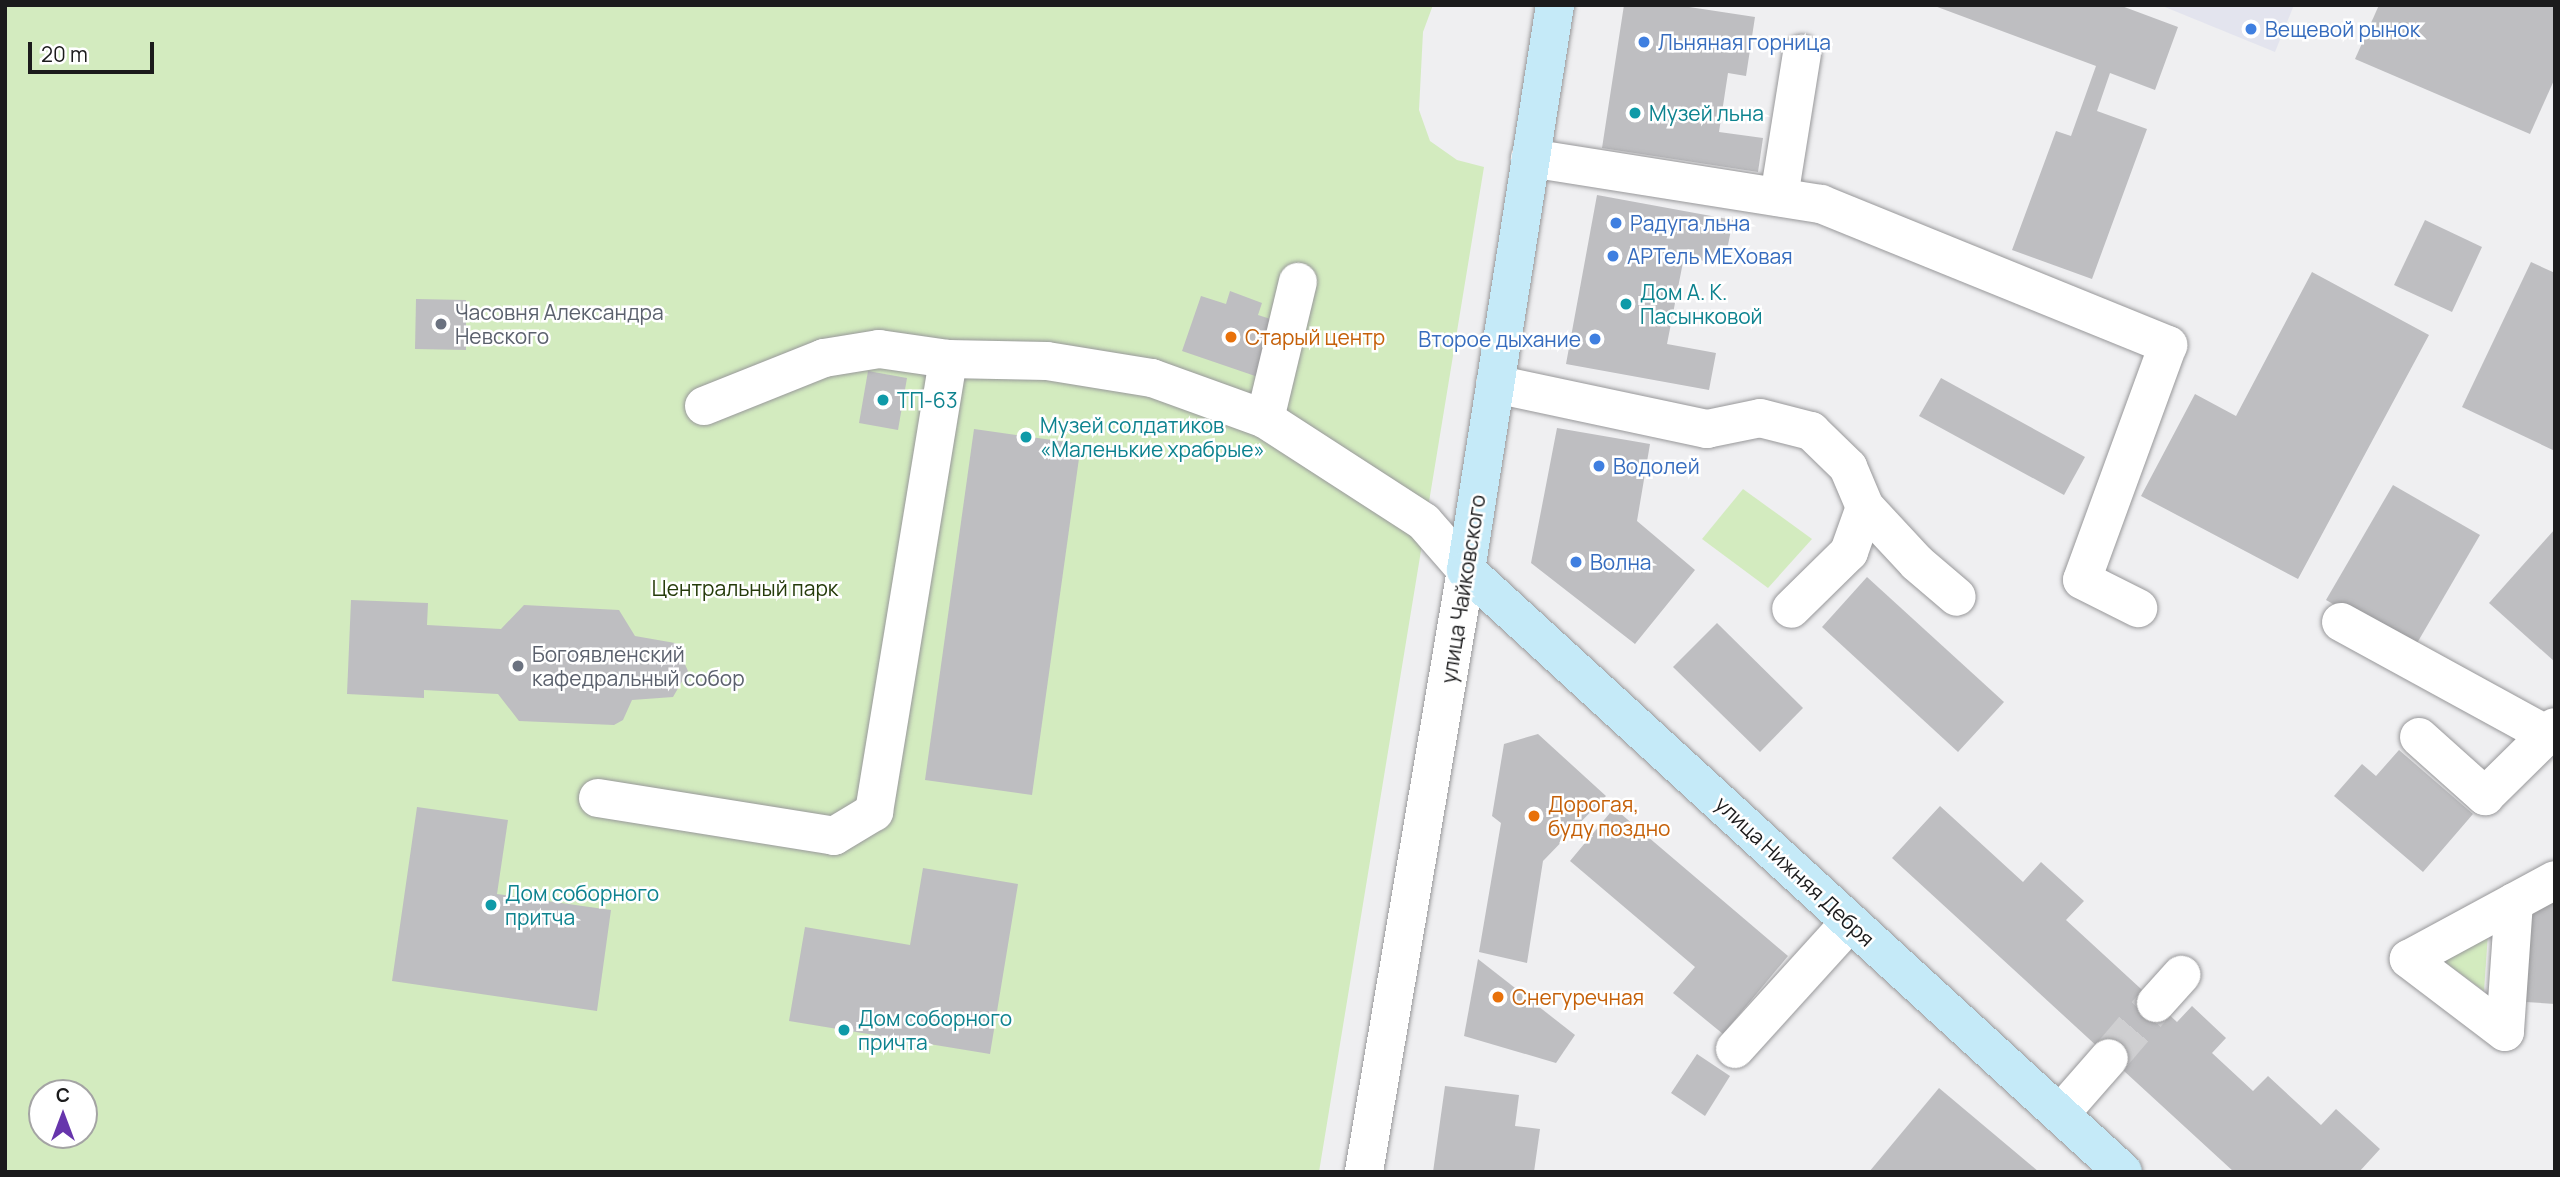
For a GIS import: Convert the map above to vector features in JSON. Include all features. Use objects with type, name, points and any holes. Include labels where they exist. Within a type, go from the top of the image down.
[{"type":"main road","name":"улица Чайковского","points":[[1466,570],[1555,5]]},
{"type":"main road","name":"улица Нижняя Дебря","points":[[1466,570],[2060,1114],[2106,1166]]},
{"type":"street","points":[[1779,197],[1802,54]]},
{"type":"street","points":[[1530,158],[1821,204],[2168,345],[2082,580],[2138,608]]},
{"type":"street","points":[[1265,419],[1298,282]]},
{"type":"street","points":[[704,406],[824,358],[879,349],[948,359],[1047,362],[1152,378],[1265,419],[1424,522],[1466,570]]},
{"type":"street","points":[[598,798],[834,836],[874,812],[948,359]]},
{"type":"street","points":[[1495,384],[1707,429],[1760,418],[1811,431],[1848,467],[1865,507],[1917,563],[1957,597]]},
{"type":"street","points":[[1791,609],[1849,552],[1865,507]]},
{"type":"street","name":"улица Чайковского","points":[[1364,1172],[1466,570]]},
{"type":"street","points":[[2341,622],[2551,731],[2485,796],[2418,737]]},
{"type":"street","points":[[2514,902],[2555,880]]},
{"type":"street","points":[[1734,1049],[1850,922]]},
{"type":"street","points":[[2060,1114],[2109,1058]]},
{"type":"shaded area","name":"Вещевой рынок","points":[[2160,5],[2294,5],[2275,52]]},
{"type":"green space","name":"Центральный парк","points":[[5,5],[1433,5],[1423,32],[1419,110],[1430,141],[1457,160],[1484,167],[1319,1172],[5,1172]]},
{"type":"green space","points":[[1743,489],[1812,539],[1768,588],[1702,539]]},
{"type":"green space","points":[[2488,933],[2484,991],[2438,957]]},
{"type":"building","points":[[1624,5],[1676,5],[1755,17],[1746,76],[1728,73],[1719,132],[1763,138],[1758,172],[1602,148]]},
{"type":"building","points":[[1932,5],[2119,5],[2178,27],[2155,90],[2110,73],[2097,111],[2147,129],[2092,279],[2012,250],[2056,131],[2071,136],[2096,66]]},
{"type":"building","points":[[2379,5],[2555,5],[2555,78],[2530,134],[2355,59]]},
{"type":"building","name":"Дом А. К. Пасынковой","points":[[1597,195],[1733,220],[1724,265],[1684,257],[1667,344],[1716,353],[1709,390],[1566,364]]},
{"type":"building","points":[[2425,220],[2482,247],[2452,312],[2394,285]]},
{"type":"building","points":[[2531,262],[2555,273],[2555,451],[2462,407]]},
{"type":"building","points":[[2312,272],[2429,335],[2298,579],[2141,496],[2195,394],[2236,416]]},
{"type":"building","name":"Старый центр","points":[[1230,291],[1262,303],[1258,315],[1280,322],[1261,378],[1182,351],[1201,296],[1226,304]]},
{"type":"building","name":"Часовня Александра Невского","points":[[416,299],[466,300],[466,350],[415,349]]},
{"type":"building","name":"ТП-63","points":[[868,371],[907,378],[898,430],[859,423]]},
{"type":"building","points":[[1941,378],[2085,457],[2064,495],[1919,416]]},
{"type":"building","points":[[1557,428],[1650,444],[1637,521],[1695,570],[1635,644],[1531,563]]},
{"type":"building","points":[[974,429],[1081,444],[1032,795],[925,780]]},
{"type":"building","points":[[2393,485],[2480,535],[2413,650],[2326,600]]},
{"type":"building","points":[[2555,529],[2555,662],[2489,603]]},
{"type":"building","points":[[1867,577],[2004,702],[1958,752],[1822,627]]},
{"type":"building","name":"Богоявленский кафедральный собор","points":[[351,600],[428,603],[427,625],[501,629],[524,605],[619,610],[635,636],[675,643],[688,671],[673,697],[632,700],[623,720],[614,725],[519,721],[498,694],[424,690],[424,698],[347,694]]},
{"type":"building","points":[[1717,623],[1803,708],[1760,752],[1673,667]]},
{"type":"building","points":[[1538,734],[1606,796],[1543,861],[1527,963],[1479,952],[1501,823],[1492,816],[1504,744]]},
{"type":"building","points":[[2399,750],[2473,814],[2423,872],[2334,796],[2362,764],[2376,776]]},
{"type":"building","points":[[1940,806],[2023,882],[2041,862],[2084,901],[2066,920],[2177,1022],[2192,1006],[2226,1038],[2212,1053],[2253,1091],[2268,1076],[2321,1125],[2336,1109],[2380,1149],[2359,1172],[2234,1172],[1892,858]]},
{"type":"building","name":"Дом соборного притча","points":[[417,807],[508,820],[497,894],[611,910],[597,1011],[392,981]]},
{"type":"building","points":[[1614,808],[1788,956],[1723,1034],[1673,993],[1695,967],[1570,861]]},
{"type":"building","points":[[923,868],[1018,884],[990,1054],[789,1021],[805,927],[910,945]]},
{"type":"building","points":[[2532,901],[2555,903],[2555,1004],[2526,1002]]},
{"type":"building","name":"Снегуречная","points":[[1478,959],[1575,1035],[1556,1063],[1464,1036]]},
{"type":"building","points":[[1697,1054],[1730,1076],[1705,1116],[1671,1093]]},
{"type":"building","points":[[1445,1086],[1519,1095],[1515,1126],[1540,1129],[1534,1172],[1433,1172]]},
{"type":"building","points":[[1939,1088],[2039,1172],[1869,1172]]},
{"type":"tunnel","points":[[2109,1058],[2156,1003]]},
{"type":"place","name":"Вещевой рынок","points":[[2251,29]]},
{"type":"place","name":"Льняная горница","points":[[1644,42]]},
{"type":"place","name":"Музей льна","points":[[1635,113]]},
{"type":"place","name":"Радуга льна","points":[[1616,223]]},
{"type":"place","name":"АРТель МЕХовая","points":[[1613,256]]},
{"type":"place","name":"Дом А. К. Пасынковой","points":[[1626,304]]},
{"type":"place","name":"Часовня Александра Невского","points":[[441,324]]},
{"type":"place","name":"Старый центр","points":[[1231,337]]},
{"type":"place","name":"Второе дыхание","points":[[1595,339]]},
{"type":"place","name":"ТП-63","points":[[883,400]]},
{"type":"place","name":"Музей солдатиков «Маленькие храбрые»","points":[[1026,437]]},
{"type":"place","name":"Водолей","points":[[1599,466]]},
{"type":"place","name":"Волна","points":[[1576,562]]},
{"type":"place","name":"Богоявленский кафедральный собор","points":[[518,666]]},
{"type":"place","name":"Дорогая, буду поздно","points":[[1534,816]]},
{"type":"place","name":"Дом соборного притча","points":[[491,905]]},
{"type":"place","name":"Снегуречная","points":[[1498,997]]},
{"type":"place","name":"Дом соборного причта","points":[[844,1030]]}]
